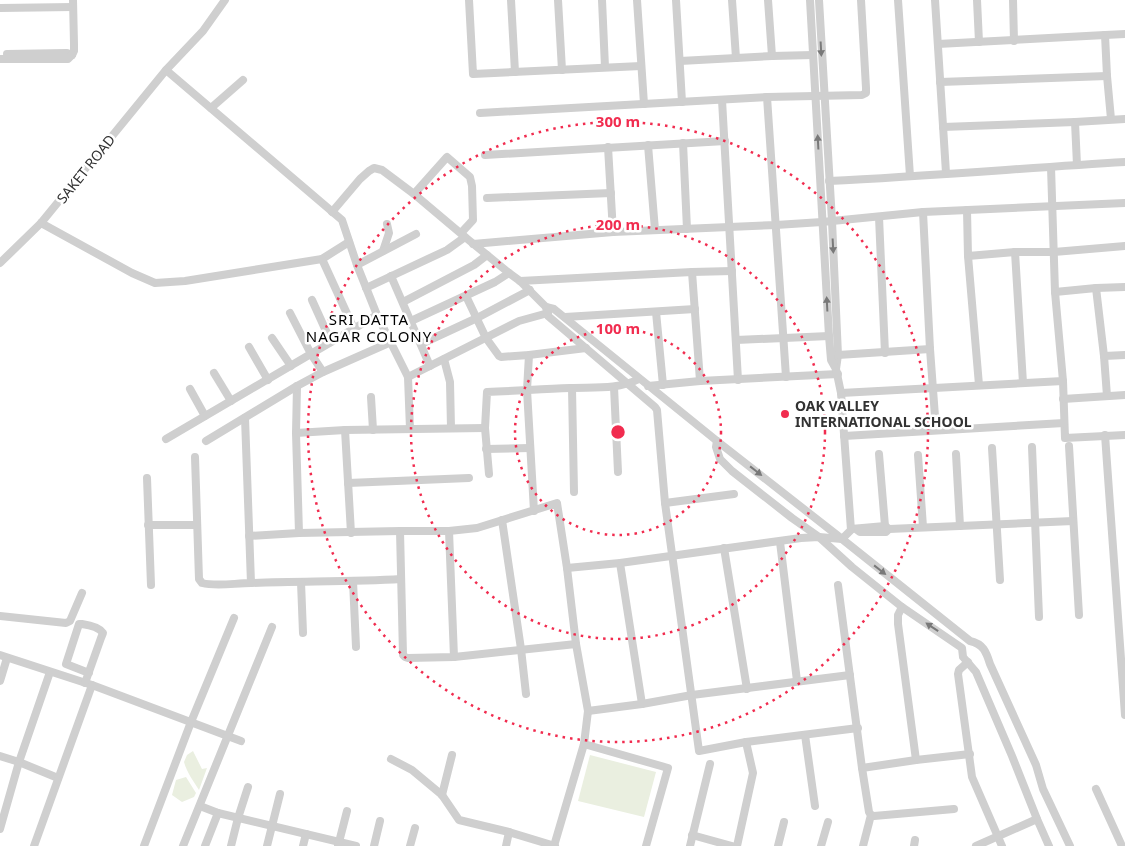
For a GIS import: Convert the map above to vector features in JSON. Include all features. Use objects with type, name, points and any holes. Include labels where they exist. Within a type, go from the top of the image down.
[{"type":"street","name":"SAKET ROAD","points":[[0,263],[42,224],[166,70],[203,31],[225,0]]},
{"type":"street","points":[[469,0],[473,74],[641,66]]},
{"type":"street","points":[[511,0],[515,72]]},
{"type":"street","points":[[558,0],[562,70]]},
{"type":"street","points":[[602,0],[605,67]]},
{"type":"street","points":[[637,0],[644,104]]},
{"type":"street","points":[[676,0],[682,102]]},
{"type":"street","points":[[732,0],[736,58]]},
{"type":"street","points":[[768,0],[772,56]]},
{"type":"street","points":[[810,0],[813,55],[820,96],[829,181],[838,355],[837,372],[841,393],[854,529]]},
{"type":"street","points":[[819,0],[822,222],[831,360],[837,372]]},
{"type":"street","points":[[480,113],[767,97],[862,95],[866,93],[866,88],[861,0]]},
{"type":"street","points":[[898,0],[910,176]]},
{"type":"street","points":[[935,0],[946,173]]},
{"type":"street","points":[[977,0],[979,42]]},
{"type":"street","points":[[1014,0],[1014,41]]},
{"type":"street","points":[[0,8],[28,4],[73,3],[74,44],[74,51],[68,59],[0,59]]},
{"type":"street","points":[[938,44],[1125,34]]},
{"type":"street","points":[[1105,36],[1111,119]]},
{"type":"street","points":[[0,54],[67,53],[72,55]]},
{"type":"street","points":[[680,61],[813,55]]},
{"type":"street","points":[[166,70],[342,220],[377,315],[408,377],[410,429]]},
{"type":"street","points":[[940,82],[1107,76]]},
{"type":"street","points":[[211,108],[243,80]]},
{"type":"street","points":[[767,97],[786,377]]},
{"type":"street","points":[[722,100],[738,380]]},
{"type":"street","points":[[943,127],[1125,119]]},
{"type":"street","points":[[1074,122],[1077,165]]},
{"type":"street","points":[[485,154],[725,141]]},
{"type":"street","points":[[683,143],[687,229]]},
{"type":"street","points":[[648,145],[655,230]]},
{"type":"street","points":[[608,147],[613,232]]},
{"type":"street","points":[[366,288],[450,248],[463,235],[472,220],[472,186],[470,177],[447,157],[414,194]]},
{"type":"street","points":[[829,181],[1125,162]]},
{"type":"street","points":[[1050,166],[1055,292],[1063,381],[1065,438],[1121,435],[1125,428]]},
{"type":"street","points":[[332,212],[369,170],[374,168],[382,170],[520,281],[547,310],[548,316],[633,381],[655,407],[657,410],[665,503],[699,751],[746,742],[858,728]]},
{"type":"street","points":[[487,198],[611,193]]},
{"type":"street","points":[[473,244],[613,232],[822,222],[923,212],[1125,203]]},
{"type":"street","points":[[967,210],[968,256],[978,385]]},
{"type":"street","points":[[923,212],[932,389],[936,430]]},
{"type":"street","points":[[879,217],[885,353]]},
{"type":"street","points":[[42,224],[132,273],[156,283],[185,281],[322,259],[349,242]]},
{"type":"street","points":[[384,251],[389,233],[387,224]]},
{"type":"street","points":[[357,265],[416,234]]},
{"type":"street","points":[[968,256],[1125,246]]},
{"type":"street","points":[[1014,252],[1022,383]]},
{"type":"street","points":[[402,302],[474,265],[487,256]]},
{"type":"street","points":[[322,259],[354,328]]},
{"type":"street","points":[[520,281],[732,271]]},
{"type":"street","points":[[692,272],[700,382]]},
{"type":"street","points":[[411,321],[495,282],[509,273]]},
{"type":"street","points":[[391,276],[430,366]]},
{"type":"street","points":[[1055,292],[1125,287]]},
{"type":"street","points":[[1096,288],[1107,396]]},
{"type":"street","points":[[421,344],[477,318],[530,290]]},
{"type":"street","points":[[466,296],[486,338],[501,357],[592,348]]},
{"type":"street","points":[[312,300],[331,342]]},
{"type":"street","points":[[408,377],[519,321],[554,309],[565,317],[592,348],[633,381],[648,386],[963,636],[982,646],[986,651],[990,664],[1036,765],[1043,789],[1070,846]]},
{"type":"street","points":[[565,317],[695,309]]},
{"type":"street","points":[[290,312],[311,354],[323,372]]},
{"type":"street","points":[[656,312],[663,384]]},
{"type":"street","points":[[166,439],[377,315]]},
{"type":"street","points":[[736,340],[829,336]]},
{"type":"street","points":[[272,338],[291,366]]},
{"type":"street","points":[[206,441],[323,372],[391,342]]},
{"type":"street","points":[[249,347],[268,380]]},
{"type":"street","points":[[838,355],[930,349]]},
{"type":"street","points":[[529,355],[527,390],[534,510]]},
{"type":"street","points":[[1104,356],[1125,355]]},
{"type":"street","points":[[444,359],[450,382],[451,428]]},
{"type":"street","points":[[648,386],[837,372]]},
{"type":"street","points":[[214,373],[231,401]]},
{"type":"street","points":[[489,474],[484,428],[487,392],[614,387],[633,381]]},
{"type":"street","points":[[841,393],[1063,381]]},
{"type":"street","points":[[297,386],[296,433],[299,533]]},
{"type":"street","points":[[614,387],[618,472]]},
{"type":"street","points":[[572,388],[574,492]]},
{"type":"street","points":[[190,389],[205,416]]},
{"type":"street","points":[[1063,399],[1125,395]]},
{"type":"street","points":[[371,397],[373,430]]},
{"type":"street","points":[[245,418],[251,583]]},
{"type":"street","points":[[844,436],[1064,423]]},
{"type":"street","points":[[296,433],[346,430],[484,428]]},
{"type":"street","points":[[346,430],[351,532]]},
{"type":"street","points":[[1105,435],[1123,655],[1125,715]]},
{"type":"street","points":[[717,441],[716,447],[720,460],[732,471],[819,537],[900,611],[962,648],[963,657],[976,672],[1049,846]]},
{"type":"street","points":[[1069,446],[1078,615]]},
{"type":"street","points":[[1032,447],[1039,617]]},
{"type":"street","points":[[486,449],[530,448]]},
{"type":"street","points":[[992,448],[1000,580]]},
{"type":"street","points":[[854,529],[860,532],[886,532],[879,454]]},
{"type":"street","points":[[956,454],[960,526]]},
{"type":"street","points":[[918,455],[923,527]]},
{"type":"street","points":[[195,457],[199,579],[202,583],[209,585],[401,579]]},
{"type":"street","points":[[147,478],[150,585]]},
{"type":"street","points":[[348,483],[469,478]]},
{"type":"street","points":[[665,503],[734,494]]},
{"type":"street","points":[[249,536],[299,533],[448,531],[477,528],[557,503],[568,568],[576,644],[588,711],[584,744],[555,846],[459,820],[442,795],[412,770],[391,759]]},
{"type":"street","points":[[502,520],[526,694]]},
{"type":"street","points":[[887,527],[1073,521]]},
{"type":"street","points":[[148,525],[197,525]]},
{"type":"street","points":[[568,568],[620,563],[801,538],[842,539],[854,529]]},
{"type":"street","points":[[400,531],[403,655],[405,657],[454,657],[576,644]]},
{"type":"street","points":[[448,531],[454,657]]},
{"type":"street","points":[[780,542],[797,681]]},
{"type":"street","points":[[724,548],[747,689]]},
{"type":"street","points":[[620,563],[642,704]]},
{"type":"street","points":[[301,582],[303,632]]},
{"type":"street","points":[[353,582],[356,647]]},
{"type":"street","points":[[838,586],[862,768],[871,815],[863,846]]},
{"type":"street","points":[[0,616],[66,623],[70,620],[82,593]]},
{"type":"street","points":[[900,611],[898,624],[916,760]]},
{"type":"street","points":[[144,846],[191,722],[234,618]]},
{"type":"street","points":[[34,846],[89,684],[89,673],[103,633],[98,629],[79,624],[66,664],[89,673]]},
{"type":"street","points":[[183,846],[272,627]]},
{"type":"street","points":[[957,644],[963,636]]},
{"type":"street","points":[[0,681],[4,657],[89,684],[241,741]]},
{"type":"street","points":[[968,662],[959,670],[958,674],[972,777],[1002,846]]},
{"type":"street","points":[[976,672],[990,664]]},
{"type":"street","points":[[0,829],[19,762],[50,672]]},
{"type":"street","points":[[588,711],[692,695],[850,675]]},
{"type":"street","points":[[805,735],[815,806]]},
{"type":"street","points":[[738,846],[752,773],[746,742]]},
{"type":"street","points":[[584,744],[668,768],[646,846]]},
{"type":"street","points":[[862,768],[970,754]]},
{"type":"street","points":[[442,795],[452,755]]},
{"type":"street","points":[[0,756],[58,778]]},
{"type":"street","points":[[690,846],[710,764]]},
{"type":"street","points":[[231,846],[248,787]]},
{"type":"street","points":[[1096,789],[1122,846]]},
{"type":"street","points":[[267,846],[280,794]]},
{"type":"street","points":[[200,806],[238,818],[339,844],[356,846]]},
{"type":"street","points":[[871,815],[954,809]]},
{"type":"street","points":[[205,846],[218,812]]},
{"type":"street","points":[[339,844],[347,812]]},
{"type":"street","points":[[976,846],[1037,819]]},
{"type":"street","points":[[374,846],[380,821]]},
{"type":"street","points":[[778,846],[784,822]]},
{"type":"street","points":[[821,846],[828,822]]},
{"type":"street","points":[[410,846],[415,828]]},
{"type":"street","points":[[506,846],[509,832]]},
{"type":"street","points":[[303,846],[306,834]]},
{"type":"street","points":[[692,835],[732,846]]},
{"type":"shaded area","points":[[193,751],[202,769],[207,768],[199,790],[188,773],[184,762],[187,755]]},
{"type":"shaded area","points":[[590,755],[656,772],[644,817],[578,801]]},
{"type":"shaded area","points":[[186,777],[196,793],[194,797],[182,802],[172,795],[176,780]]},
{"type":"place","name":"OAK VALLEY INTERNATIONAL SCHOOL","points":[[785,414]]},
{"type":"district","name":"SRI DATTA NAGAR COLONY","points":[[369,328]]}]
